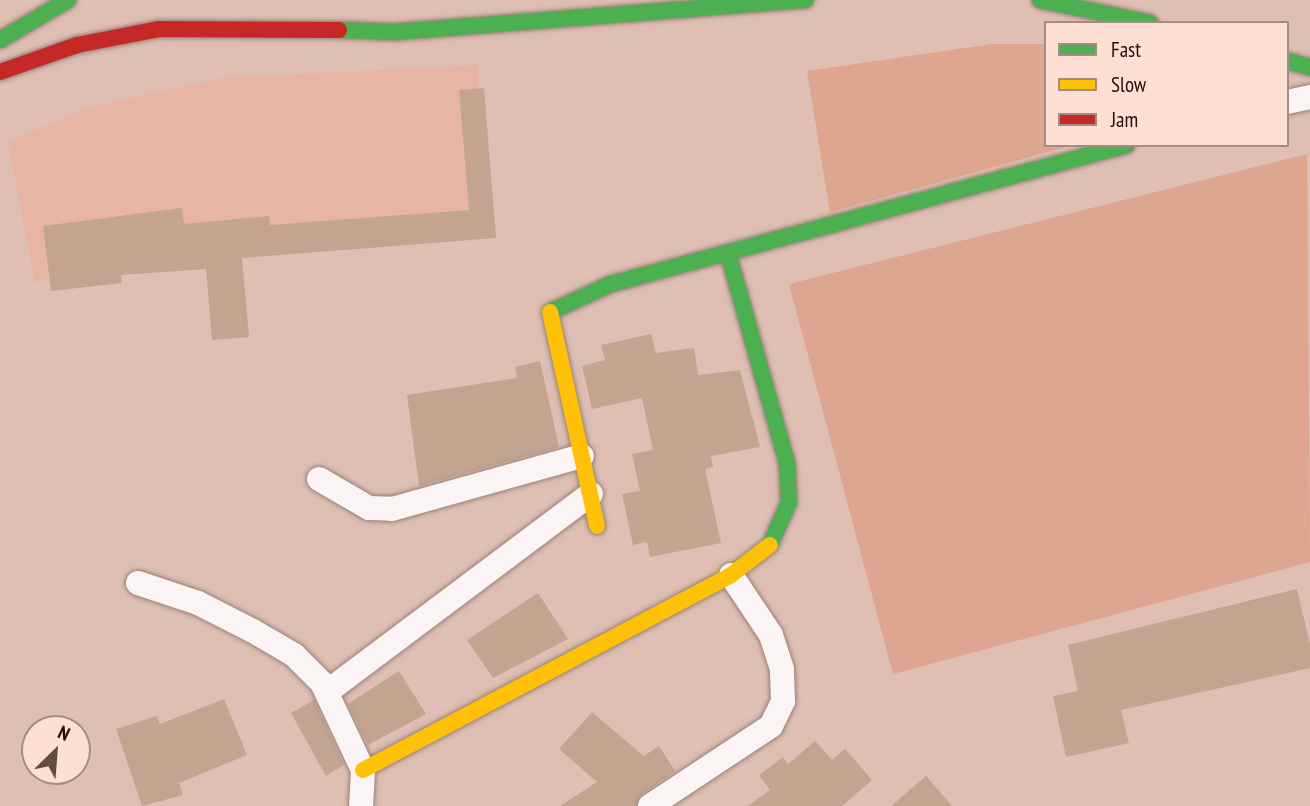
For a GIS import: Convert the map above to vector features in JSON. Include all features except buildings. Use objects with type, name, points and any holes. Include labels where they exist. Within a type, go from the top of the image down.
[{"type":"street","points":[[0,40],[68,0]]},
{"type":"street","points":[[0,72],[77,45],[159,29],[233,26],[408,31],[806,0]]},
{"type":"street","points":[[1040,0],[1140,21]]},
{"type":"street","points":[[1289,62],[1310,68]]},
{"type":"street","points":[[1289,102],[1310,97]]},
{"type":"street","points":[[597,526],[550,312],[611,284],[1120,147]]},
{"type":"street","points":[[363,770],[730,575],[770,545],[789,502],[787,463],[728,253]]},
{"type":"street","points":[[319,479],[369,508],[392,509],[582,456]]},
{"type":"street","points":[[327,692],[591,494]]},
{"type":"street","points":[[650,806],[771,726],[783,701],[782,669],[771,635],[730,575]]},
{"type":"street","points":[[138,583],[198,603],[294,656],[327,692],[363,770],[361,806]]},
{"type":"shaded area","points":[[992,44],[1044,44],[1044,147],[1066,147],[830,212],[807,71]]},
{"type":"shaded area","points":[[479,65],[467,228],[35,282],[8,142],[90,107],[223,78]]},
{"type":"shaded area","points":[[1307,154],[1310,562],[893,674],[789,284]]},
{"type":"traffic: fast","points":[[0,40],[68,0]]},
{"type":"traffic: fast","points":[[339,30],[395,32],[806,0]]},
{"type":"traffic: fast","points":[[1040,0],[1140,21]]},
{"type":"traffic: fast","points":[[1289,62],[1310,67]]},
{"type":"traffic: fast","points":[[550,312],[611,284],[1120,147]]},
{"type":"traffic: fast","points":[[728,253],[787,463],[789,502],[770,545]]},
{"type":"traffic: slow","points":[[550,312],[597,526]]},
{"type":"traffic: slow","points":[[363,770],[731,575],[770,545]]},
{"type":"traffic: jam","points":[[0,72],[77,45],[159,29],[339,30]]}]
